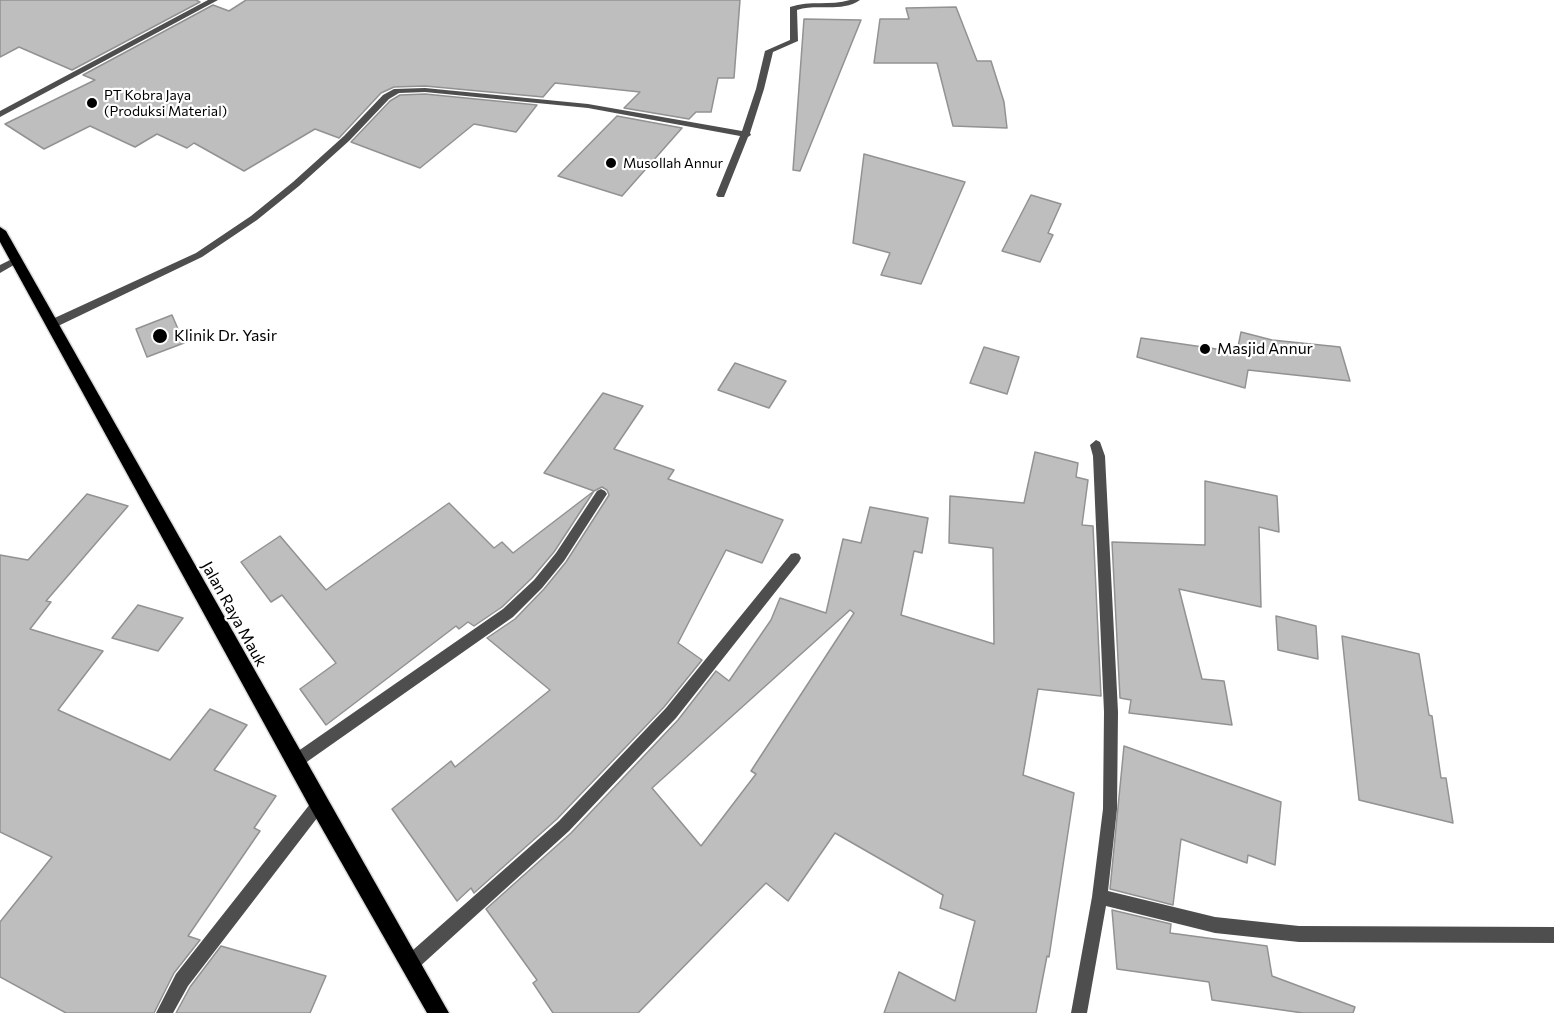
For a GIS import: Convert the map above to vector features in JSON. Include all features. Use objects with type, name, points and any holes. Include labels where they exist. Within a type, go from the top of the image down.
[{"type":"main road","name":"Jalan Raya Mauk","points":[[0,231],[319,804],[439,1013]]},
{"type":"street","points":[[0,114],[214,0]]},
{"type":"street","points":[[721,195],[747,135],[760,95],[769,51],[794,41],[793,9],[802,5],[846,3],[856,0]]},
{"type":"street","points":[[52,324],[167,272],[209,249],[254,218],[296,184],[347,138],[386,97],[396,91],[425,90],[588,106],[747,135]]},
{"type":"street","points":[[0,270],[16,260]]},
{"type":"street","points":[[1079,1013],[1100,897],[1110,809],[1111,712],[1099,456],[1096,445]]},
{"type":"street","points":[[296,761],[508,613],[538,584],[560,557],[601,494]]},
{"type":"street","points":[[411,963],[564,826],[671,713],[795,558]]},
{"type":"street","points":[[164,1013],[182,980],[319,804]]},
{"type":"street","points":[[1100,897],[1215,925],[1262,931],[1299,934],[1554,935]]},
{"type":"building","points":[[0,0],[196,0],[200,2],[72,70],[19,47],[0,57]]},
{"type":"building","points":[[246,0],[740,0],[734,78],[718,78],[711,112],[696,112],[689,119],[624,108],[640,92],[555,83],[543,97],[425,86],[394,87],[381,93],[339,138],[315,129],[244,171],[194,143],[187,148],[157,134],[135,147],[90,126],[44,149],[5,124],[95,80],[83,75],[213,5],[229,11]]},
{"type":"building","points":[[956,7],[977,61],[991,61],[1004,102],[1007,128],[953,126],[937,63],[874,63],[880,19],[909,19],[906,8]]},
{"type":"building","points":[[804,19],[861,20],[800,171],[793,170]]},
{"type":"building","points":[[425,94],[537,105],[516,132],[474,124],[420,168],[351,142],[390,101],[400,95]]},
{"type":"building","name":"Musollah Annur","points":[[617,116],[682,128],[622,196],[558,176]]},
{"type":"building","points":[[864,154],[965,182],[921,284],[881,275],[890,253],[853,243]]},
{"type":"building","points":[[1031,195],[1061,204],[1048,233],[1053,235],[1040,262],[1002,251]]},
{"type":"building","name":"Klinik Dr. Yasir","points":[[172,315],[184,343],[147,357],[136,329]]},
{"type":"building","points":[[1241,332],[1272,340],[1340,347],[1350,381],[1248,370],[1245,388],[1137,357],[1141,338],[1237,352]]},
{"type":"building","points":[[984,347],[1019,357],[1007,394],[970,383]]},
{"type":"building","points":[[735,363],[786,381],[769,408],[718,390]]},
{"type":"building","points":[[603,393],[643,406],[614,449],[674,470],[668,479],[783,520],[762,563],[726,550],[678,643],[702,660],[664,707],[557,819],[474,893],[471,888],[457,901],[392,809],[451,761],[455,767],[550,690],[487,638],[515,619],[544,589],[566,562],[609,495],[602,487],[594,491],[544,473]]},
{"type":"building","points":[[1035,452],[1078,463],[1076,477],[1088,480],[1082,525],[1093,526],[1101,696],[1038,689],[1023,775],[1074,793],[1049,957],[1047,956],[1036,1013],[884,1013],[899,972],[955,1001],[975,921],[940,908],[943,895],[835,833],[788,901],[766,883],[638,1013],[553,1013],[533,983],[537,980],[486,909],[571,833],[678,720],[716,671],[729,681],[771,620],[780,598],[826,613],[843,539],[861,543],[870,507],[928,518],[922,553],[914,551],[901,615],[994,644],[993,548],[949,543],[950,496],[1024,503]],"holes":[[[850,610],[854,613],[751,771],[756,774],[701,846],[652,788]]]},
{"type":"building","points":[[1205,481],[1277,496],[1279,532],[1259,527],[1261,607],[1179,589],[1202,679],[1224,681],[1232,725],[1129,713],[1131,700],[1120,698],[1112,542],[1205,545]]},
{"type":"building","points":[[594,491],[554,552],[532,578],[502,607],[474,626],[468,622],[459,629],[456,626],[326,725],[300,689],[336,663],[282,595],[271,602],[241,562],[280,536],[326,590],[449,503],[494,548],[502,542],[513,553]]},
{"type":"building","points":[[87,494],[128,506],[46,601],[51,602],[30,629],[103,651],[58,710],[170,760],[210,709],[247,725],[214,770],[276,796],[254,828],[260,831],[188,936],[200,940],[174,973],[154,1013],[66,1013],[0,977],[0,922],[52,857],[0,832],[0,555],[28,560]]},
{"type":"building","points":[[138,605],[183,618],[158,651],[112,638]]},
{"type":"building","points":[[1276,616],[1316,626],[1318,659],[1278,650]]},
{"type":"building","points":[[1342,636],[1419,654],[1429,715],[1432,716],[1441,778],[1446,778],[1453,823],[1359,800]]},
{"type":"building","points":[[1124,746],[1281,802],[1275,865],[1248,855],[1247,863],[1181,839],[1173,905],[1110,889]]},
{"type":"building","points":[[1112,910],[1171,924],[1170,933],[1267,946],[1272,976],[1355,1007],[1353,1013],[1303,1013],[1212,1000],[1209,982],[1117,969]]},
{"type":"building","points":[[221,946],[326,976],[310,1013],[176,1013],[190,987]]},
{"type":"place","name":"PT Kobra Jaya (Produksi Material)","points":[[92,103]]},
{"type":"place","name":"Musollah Annur","points":[[611,163]]},
{"type":"place","name":"Klinik Dr. Yasir","points":[[160,336]]},
{"type":"place","name":"Masjid Annur","points":[[1205,349]]}]
